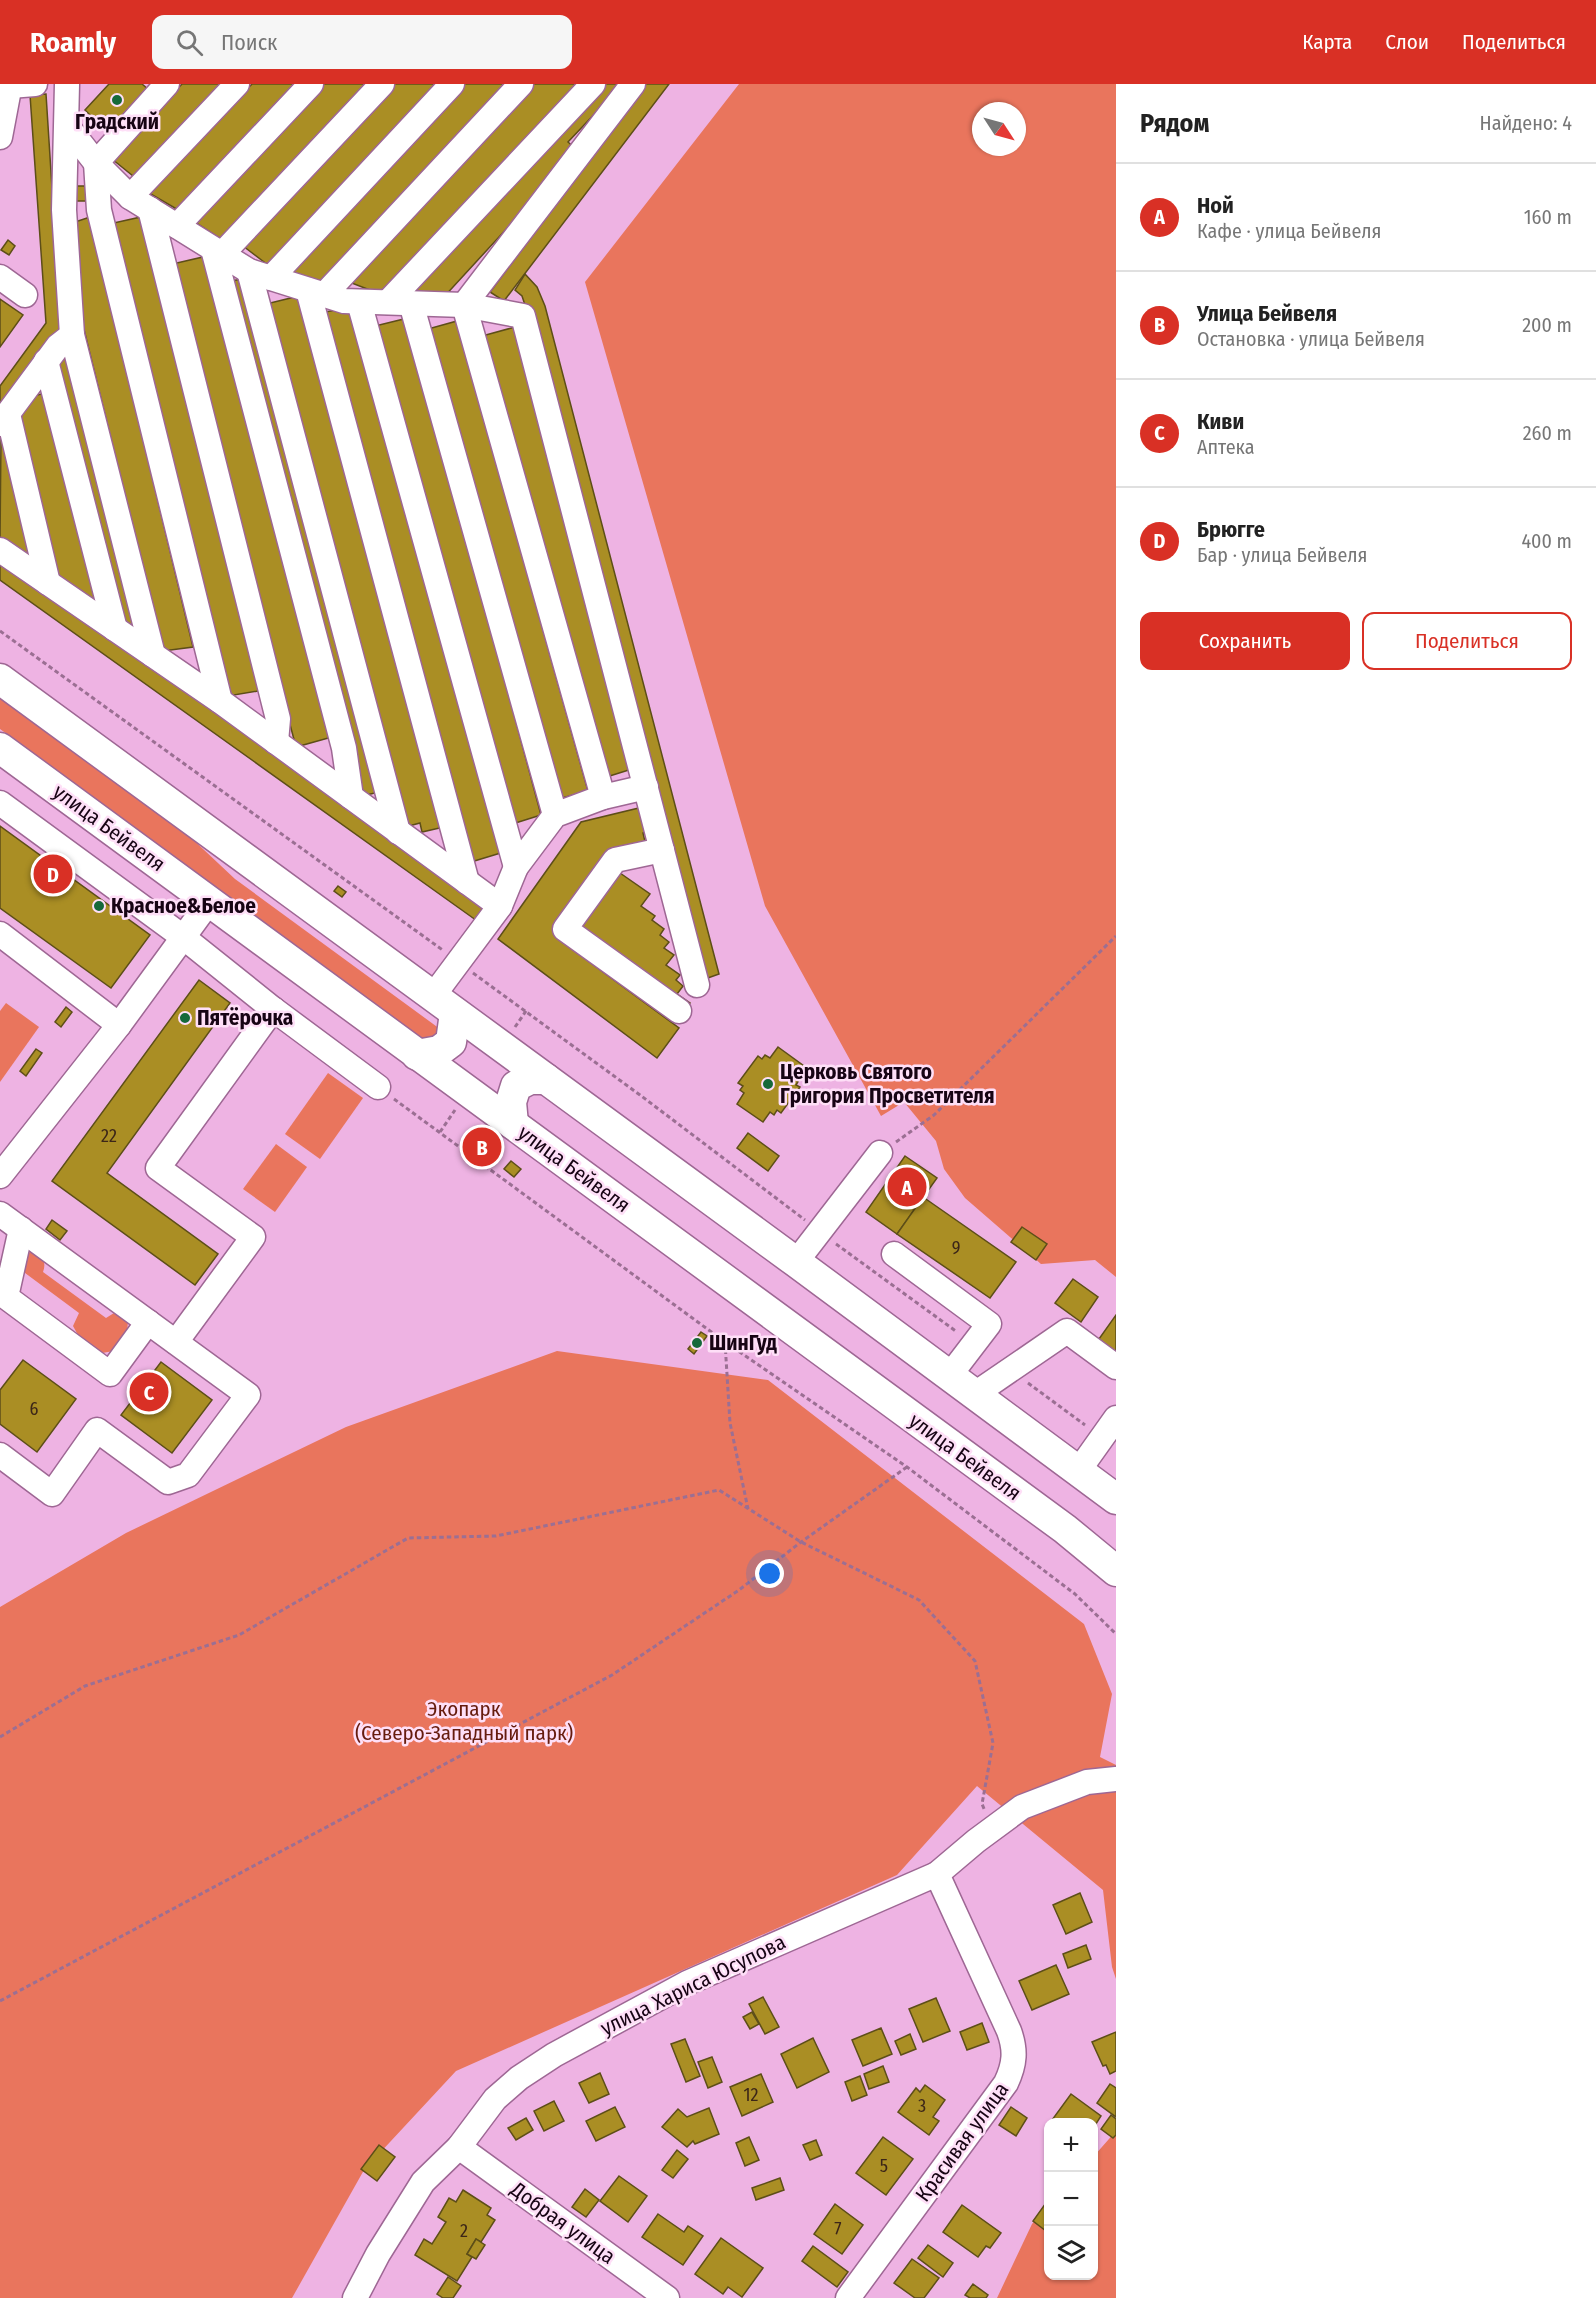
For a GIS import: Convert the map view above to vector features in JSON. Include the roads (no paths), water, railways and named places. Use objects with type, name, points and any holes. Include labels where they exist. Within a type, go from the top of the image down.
[{"type":"main road","points":[[0,679],[1116,1499]]},
{"type":"main road","name":"улица Бейвеля","points":[[0,748],[1065,1529],[1116,1571]]},
{"type":"main road","points":[[417,1055],[439,1051],[451,1042],[444,1004]]},
{"type":"main road","points":[[513,1124],[511,1102],[516,1086],[530,1079],[546,1079]]},
{"type":"street","points":[[1,131],[10,85],[35,84]]},
{"type":"street","points":[[67,84],[64,210],[72,335],[153,655]]},
{"type":"street","points":[[130,197],[237,84]]},
{"type":"street","points":[[177,226],[311,84]]},
{"type":"street","points":[[218,252],[382,84]]},
{"type":"street","points":[[260,274],[452,84]]},
{"type":"street","points":[[316,292],[521,84]]},
{"type":"street","points":[[399,303],[593,84]]},
{"type":"street","points":[[464,305],[633,84]]},
{"type":"street","points":[[162,86],[96,163],[99,210],[220,701]]},
{"type":"street","points":[[67,126],[96,163],[130,197],[218,252],[260,274],[344,301],[464,305],[523,316],[697,984]]},
{"type":"street","points":[[150,209],[278,719],[276,742]]},
{"type":"street","points":[[64,210],[99,210]]},
{"type":"street","points":[[218,252],[344,748],[351,797]]},
{"type":"street","points":[[260,274],[398,832]]},
{"type":"street","points":[[0,277],[25,295]]},
{"type":"street","points":[[316,292],[466,882]]},
{"type":"street","points":[[359,302],[516,867]]},
{"type":"street","points":[[399,303],[555,815]]},
{"type":"street","points":[[464,305],[603,797]]},
{"type":"street","points":[[48,583],[4,419],[58,346],[72,335]]},
{"type":"street","points":[[46,361],[115,629]]},
{"type":"street","points":[[0,550],[220,701],[500,906]]},
{"type":"street","points":[[444,1004],[459,962],[500,906],[516,867],[555,815],[603,797],[646,788]]},
{"type":"street","points":[[0,803],[183,937],[273,1009],[378,1087]]},
{"type":"street","points":[[662,850],[615,860],[565,929],[679,1011]]},
{"type":"street","points":[[0,1176],[119,1025],[209,902]]},
{"type":"street","points":[[0,934],[119,1025]]},
{"type":"street","points":[[176,1342],[253,1237],[158,1168],[273,1009]]},
{"type":"street","points":[[796,1262],[880,1153]]},
{"type":"street","points":[[0,1214],[248,1395],[188,1475],[168,1482],[97,1430],[52,1494],[0,1455]]},
{"type":"street","points":[[21,1229],[3,1301],[110,1374],[148,1322]]},
{"type":"street","points":[[894,1254],[988,1324],[950,1376]]},
{"type":"street","points":[[975,1394],[1067,1331],[1116,1367]]},
{"type":"street","points":[[1079,1470],[1116,1418]]},
{"type":"street","name":"улица Хариса Юсупова","points":[[355,2298],[378,2254],[423,2182],[459,2147],[495,2100],[519,2078],[554,2055],[687,1983],[937,1874],[1022,1807],[1087,1782],[1116,1779]]},
{"type":"street","name":"Красивая улица","points":[[848,2298],[1006,2083],[1012,2070],[1014,2044],[937,1874]]},
{"type":"street","name":"Добрая улица","points":[[459,2147],[667,2298]]},
{"type":"place","name":"Градский","points":[[117,100]]},
{"type":"place","name":"Брюгге","points":[[53,874]]},
{"type":"place","name":"Красное&Белое","points":[[99,906]]},
{"type":"place","name":"Пятёрочка","points":[[185,1018]]},
{"type":"place","name":"Церковь Святого Григория Просветителя","points":[[768,1084]]},
{"type":"place","name":"Улица Бейвеля","points":[[482,1147]]},
{"type":"place","name":"Ной","points":[[907,1187]]},
{"type":"place","name":"ШинГуд","points":[[697,1343]]},
{"type":"place","name":"Киви","points":[[149,1392]]},
{"type":"park label","name":"Экопарк (Северо-Западный парк)","points":[[464,1721]]}]
